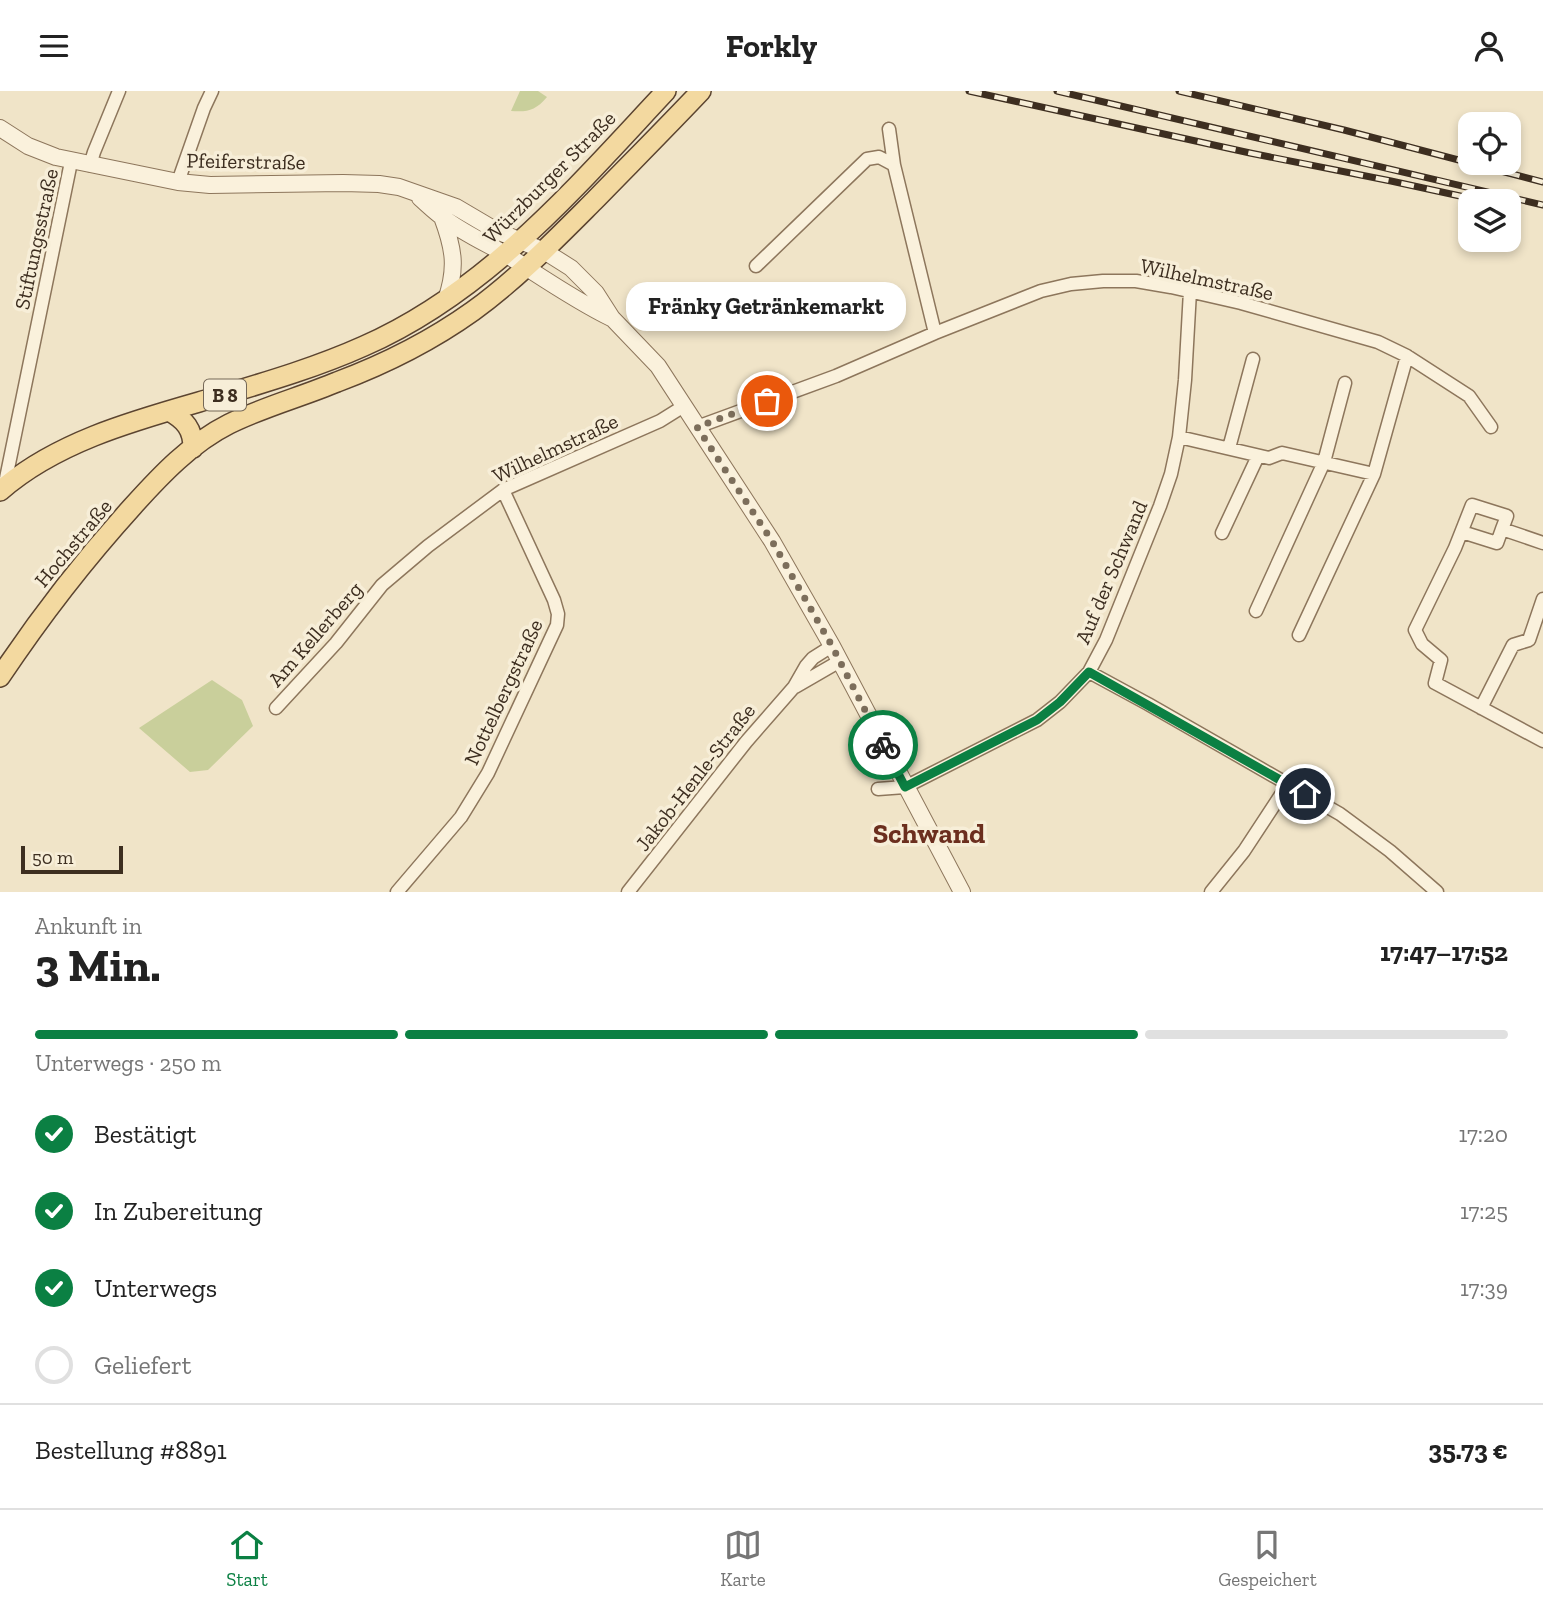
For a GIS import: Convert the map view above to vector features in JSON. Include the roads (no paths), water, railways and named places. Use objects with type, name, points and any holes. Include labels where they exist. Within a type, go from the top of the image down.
[{"type":"main road","name":"Würzburger Straße","points":[[2,490],[31,468],[83,441],[321,363],[401,329],[446,300],[521,241],[666,91]]},
{"type":"main road","name":"B 8","points":[[193,448],[226,425],[259,410],[346,379],[412,349],[472,311],[544,251],[701,91]]},
{"type":"main road","points":[[169,411],[179,416],[190,429],[193,448]]},
{"type":"main road","name":"Hochstraße","points":[[0,677],[43,615],[98,545],[155,481],[193,448]]},
{"type":"street","points":[[90,165],[119,91]]},
{"type":"street","points":[[178,182],[212,91]]},
{"type":"street","name":"Pfeiferstraße","points":[[0,128],[29,146],[71,162],[178,182],[210,185],[343,183],[399,187],[456,207],[495,230],[544,251],[571,268],[596,293],[612,318]]},
{"type":"street","points":[[889,129],[894,165],[934,333]]},
{"type":"street","points":[[756,266],[867,159],[879,157],[894,165]]},
{"type":"street","name":"Stiftungsstraße","points":[[2,490],[71,162]]},
{"type":"street","name":"Pfeiferstraße","points":[[416,194],[442,217],[585,305],[612,318]]},
{"type":"street","points":[[442,217],[449,235],[454,263],[446,300]]},
{"type":"street","name":"Wilhelmstraße","points":[[697,427],[836,376],[934,333],[1041,291],[1071,284],[1103,281],[1136,281],[1190,291],[1378,342],[1407,356],[1469,396],[1492,427]]},
{"type":"street","name":"Auf der Schwand","points":[[905,787],[1037,720],[1060,702],[1089,672],[1105,640],[1171,474],[1179,437],[1185,380],[1190,291]]},
{"type":"street","points":[[612,318],[657,366],[772,541],[832,646],[962,892]]},
{"type":"street","points":[[1299,635],[1374,474],[1407,356]]},
{"type":"street","points":[[1229,448],[1253,359]]},
{"type":"street","points":[[1256,611],[1324,463],[1345,383]]},
{"type":"street","name":"Wilhelmstraße","points":[[382,585],[428,546],[503,490],[660,421],[684,406]]},
{"type":"street","points":[[1179,437],[1258,456],[1269,458],[1282,453],[1374,474]]},
{"type":"street","points":[[1222,533],[1258,456]]},
{"type":"street","name":"Nottelbergstraße","points":[[397,892],[461,817],[488,773],[557,625],[558,614],[554,600],[503,490]]},
{"type":"street","points":[[1462,532],[1497,543],[1507,516],[1472,505],[1462,532],[1415,630],[1422,645],[1441,660],[1435,683],[1543,741]]},
{"type":"street","points":[[1502,529],[1543,543]]},
{"type":"street","name":"Am Kellerberg","points":[[276,708],[336,643],[382,585]]},
{"type":"street","points":[[1481,708],[1513,645],[1530,640],[1543,599]]},
{"type":"street","name":"Jakob-Henle-Straße","points":[[628,892],[746,742],[794,687],[806,666],[832,646]]},
{"type":"street","name":"Jakob-Henle-Straße","points":[[794,687],[840,661]]},
{"type":"street","points":[[1089,672],[1340,814],[1390,851],[1437,892]]},
{"type":"street","points":[[1211,892],[1244,851],[1288,784]]},
{"type":"street","points":[[878,789],[905,787]]},
{"type":"railway","points":[[969,91],[1458,196]]},
{"type":"railway","points":[[1057,91],[1543,205]]},
{"type":"railway","points":[[1179,91],[1344,130],[1543,182]]},
{"type":"place","name":"Fränky Getränkemarkt","points":[[767,401]]},
{"type":"district","name":"Schwand","points":[[929,833]]}]
